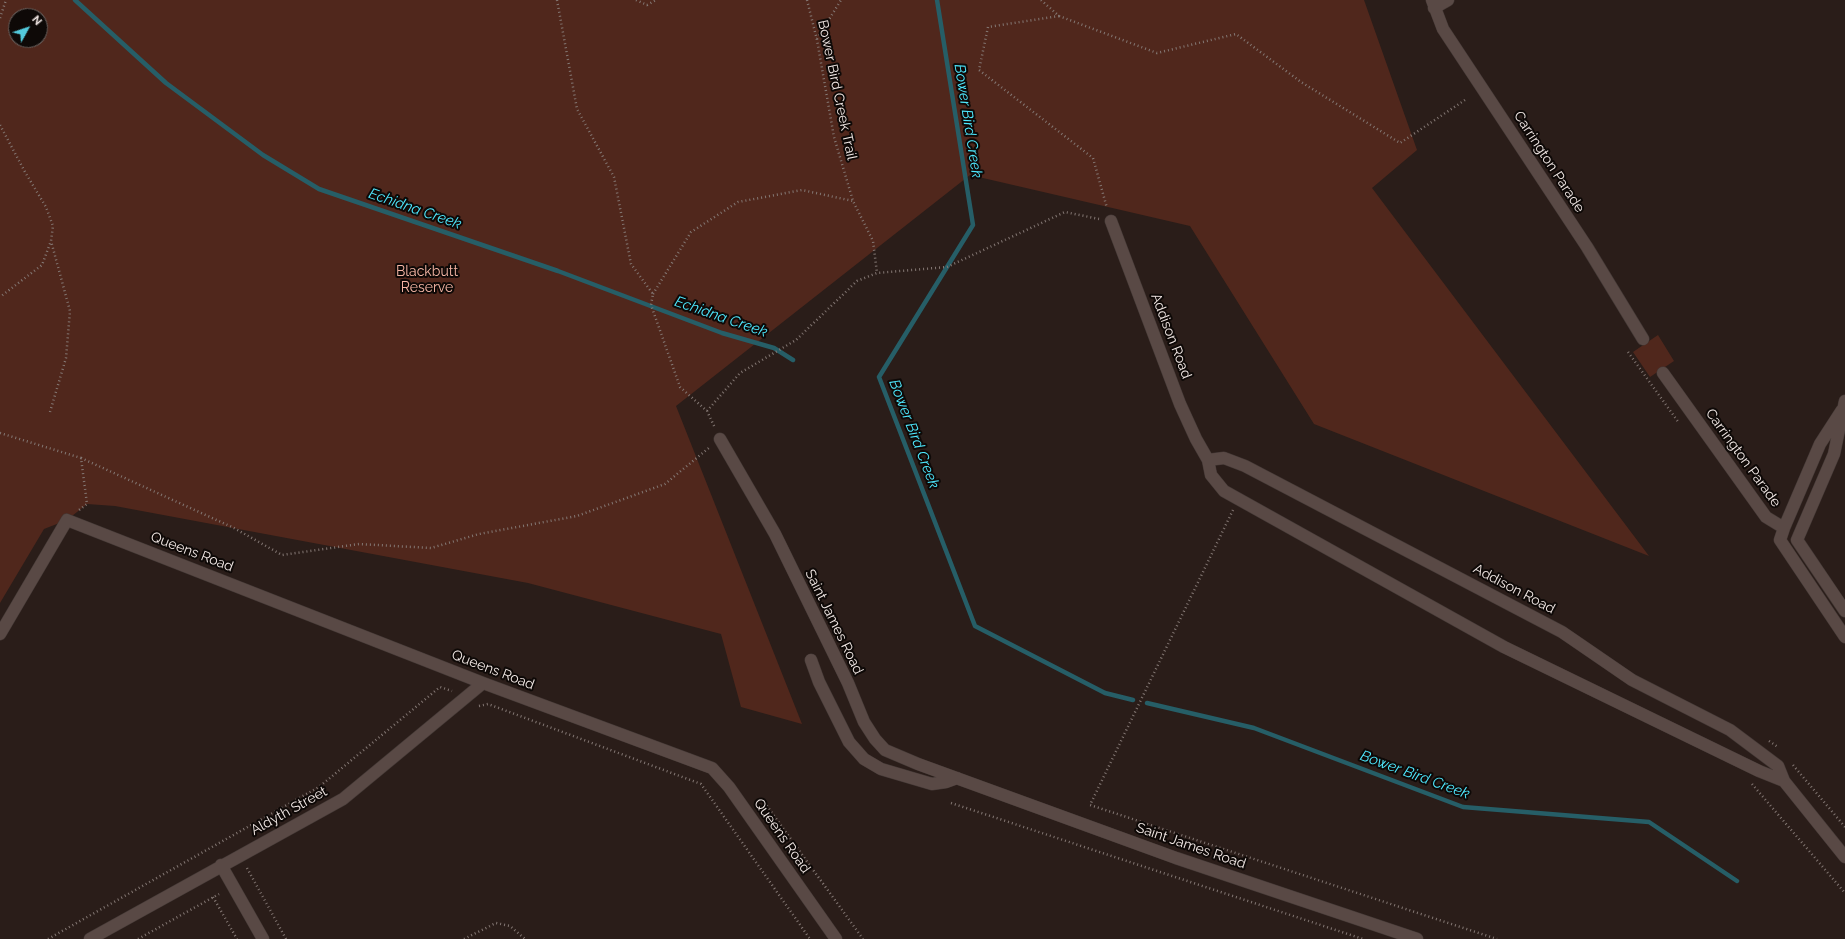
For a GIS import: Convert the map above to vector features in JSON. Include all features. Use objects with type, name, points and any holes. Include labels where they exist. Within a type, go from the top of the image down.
[{"type":"street","points":[[1433,4],[1448,0]]},
{"type":"street","name":"Carrington Parade","points":[[1433,4],[1443,29],[1587,247],[1643,339]]},
{"type":"street","name":"Addison Road","points":[[1111,221],[1180,404],[1196,439],[1208,460],[1211,475],[1224,491],[1504,647],[1759,771],[1784,781]]},
{"type":"street","name":"Carrington Parade","points":[[1663,373],[1766,518],[1784,528]]},
{"type":"street","points":[[1844,405],[1820,444],[1780,540],[1845,637]]},
{"type":"street","points":[[1844,405],[1834,454],[1797,540],[1845,611]]},
{"type":"street","name":"Saint James Road","points":[[720,438],[775,534],[848,683],[864,722],[875,739],[885,750],[1176,858],[1417,939]]},
{"type":"street","name":"Addison Road","points":[[1208,460],[1224,458],[1245,466],[1562,632],[1632,680],[1730,730],[1778,766],[1784,781],[1845,857]]},
{"type":"street","points":[[0,634],[67,520]]},
{"type":"street","name":"Queens Road","points":[[67,520],[483,683],[712,768],[729,787],[836,939]]},
{"type":"street","points":[[811,660],[822,689],[845,735],[864,759],[887,772],[932,784],[946,782],[957,778]]},
{"type":"street","name":"Aldyth Street","points":[[90,939],[221,865],[343,799],[483,683]]},
{"type":"street","points":[[221,865],[263,939]]},
{"type":"path","points":[[0,18],[6,0]]},
{"type":"path","points":[[557,0],[577,109],[614,177],[631,264],[653,294]]},
{"type":"path","points":[[636,0],[647,5],[656,0]]},
{"type":"path","name":"Bower Bird Creek Trail","points":[[807,0],[817,40],[834,137],[853,201],[873,241],[877,273]]},
{"type":"path","points":[[817,40],[841,0]]},
{"type":"path","points":[[1041,0],[1060,16],[1157,53],[1236,34],[1301,82],[1400,143],[1466,100]]},
{"type":"path","points":[[707,411],[740,373],[796,340],[857,281],[877,273],[947,267],[1065,212],[1111,221],[1093,158],[979,70],[988,27],[1060,16]]},
{"type":"path","points":[[0,125],[46,207],[52,226],[50,241],[42,265],[0,297]]},
{"type":"path","points":[[0,433],[81,458],[227,525],[282,555],[359,544],[431,548],[479,534],[577,516],[665,484],[720,438],[707,411],[680,387],[651,305],[653,294],[691,232],[738,202],[802,190],[853,201]]},
{"type":"path","points":[[50,241],[70,311],[66,358],[50,412]]},
{"type":"path","points":[[1628,352],[1679,423]]},
{"type":"path","points":[[67,520],[87,504],[81,458]]},
{"type":"path","points":[[1239,499],[1090,804],[1497,939]]},
{"type":"path","points":[[48,939],[319,787],[440,686],[452,691]]},
{"type":"path","points":[[481,701],[700,784],[810,939]]},
{"type":"path","points":[[479,706],[488,704]]},
{"type":"path","points":[[1748,780],[1845,893]]},
{"type":"path","points":[[762,799],[862,939]]},
{"type":"path","points":[[952,804],[1363,939]]},
{"type":"path","points":[[246,868],[286,939]]},
{"type":"path","points":[[138,939],[219,894]]},
{"type":"path","points":[[213,897],[237,939]]},
{"type":"path","points":[[464,939],[496,923],[510,926],[524,939]]},
{"type":"green space","name":"Blackbutt Reserve","points":[[0,0],[1364,0],[1417,150],[1372,188],[1649,556],[1314,424],[1190,226],[970,175],[676,406],[802,724],[741,707],[721,634],[528,583],[115,506],[87,504],[67,520],[44,529],[0,603]]},
{"type":"green space","points":[[1658,335],[1674,361],[1650,377],[1633,352]]},
{"type":"waterway","name":"Echidna Creek","points":[[75,0],[166,83],[263,155],[319,189],[558,271],[722,333],[774,348],[793,360]]},
{"type":"waterway","name":"Bower Bird Creek","points":[[937,0],[973,225],[879,377],[975,626],[1105,693],[1133,700]]},
{"type":"waterway","name":"Bower Bird Creek","points":[[1147,703],[1254,728],[1463,807],[1649,822],[1737,881]]}]
